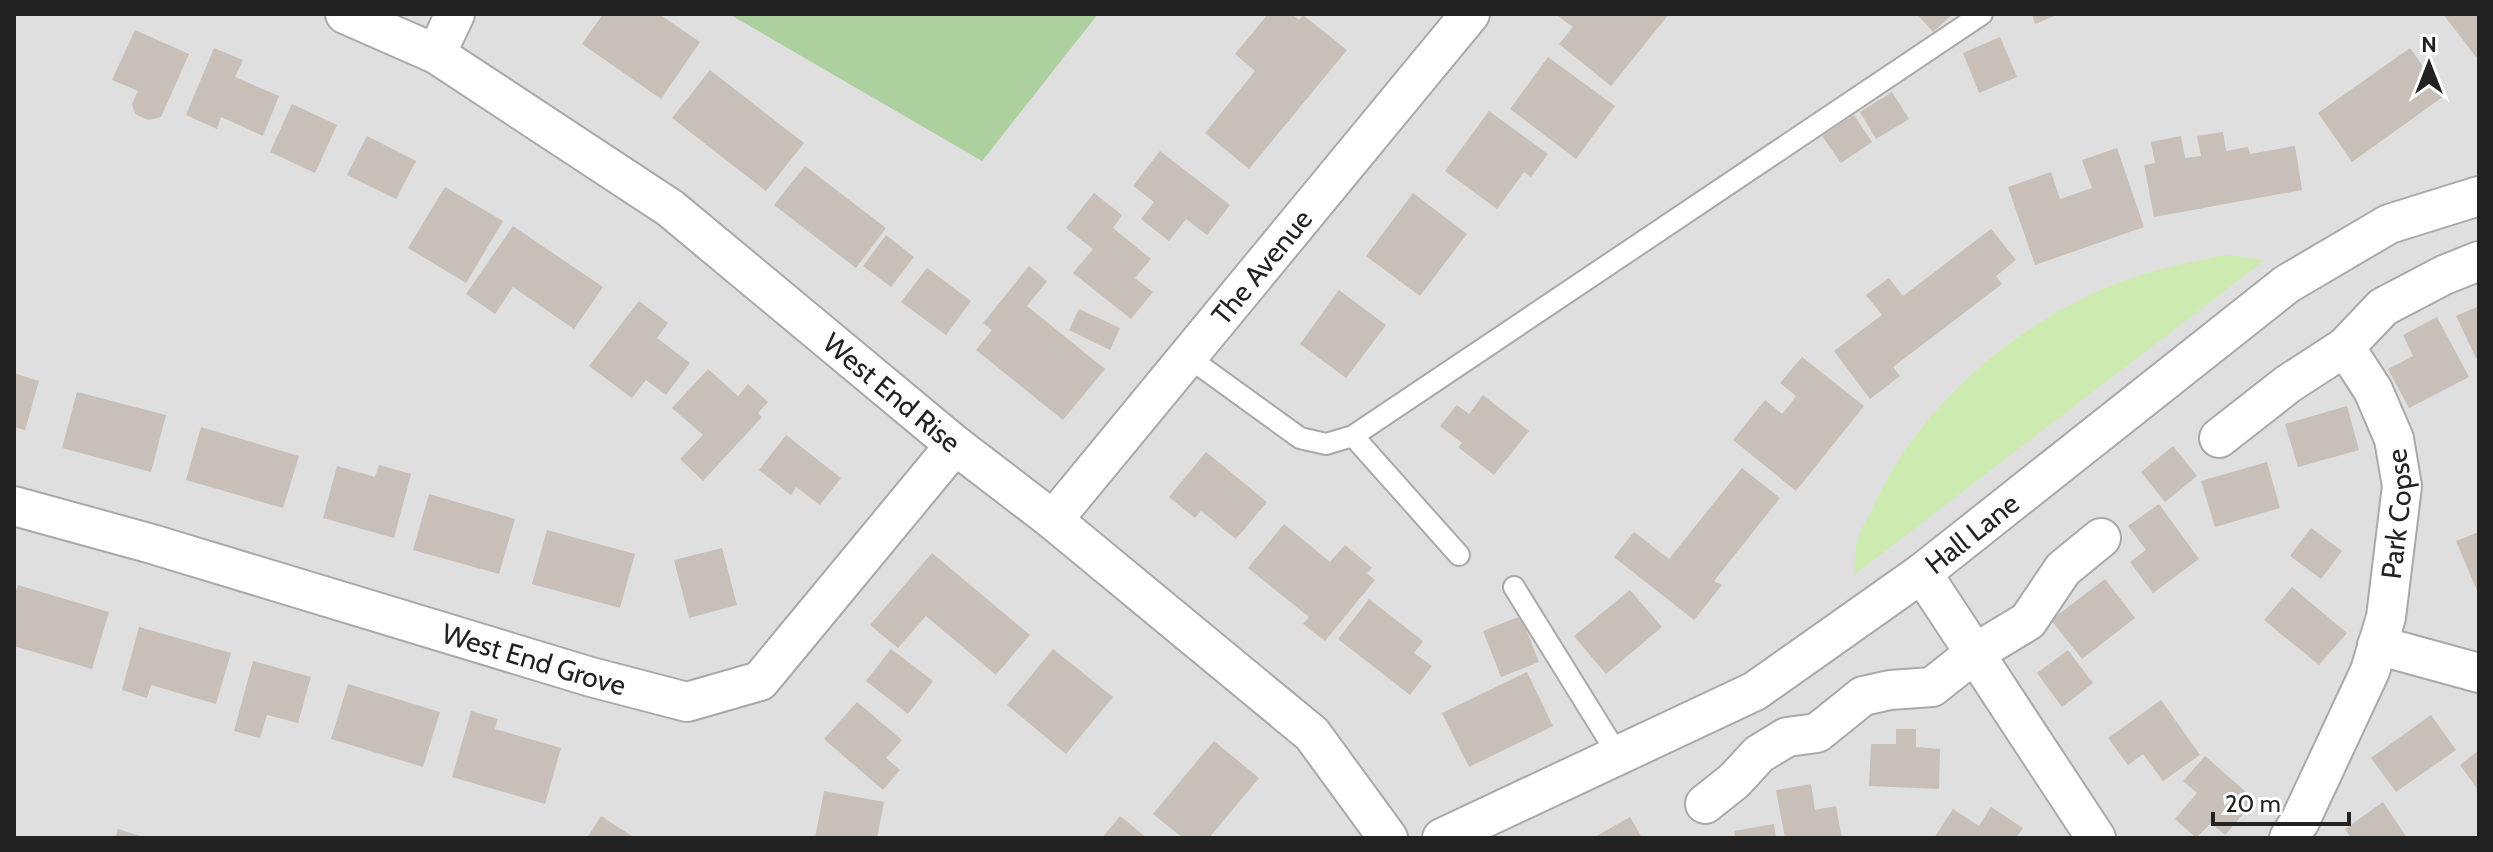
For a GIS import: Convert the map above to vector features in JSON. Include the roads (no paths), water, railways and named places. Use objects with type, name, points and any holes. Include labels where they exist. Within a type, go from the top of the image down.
[{"type":"street","name":"West End Rise","points":[[345,14],[436,54],[670,208],[955,445],[1053,520],[1312,734],[1388,838]]},
{"type":"street","points":[[436,54],[455,14]]},
{"type":"street","name":"The Avenue","points":[[1053,520],[1470,14]]},
{"type":"street","name":"Hall Lane","points":[[1442,838],[1755,691],[1922,573],[2287,284],[2389,224],[2479,196]]},
{"type":"street","points":[[2219,438],[2288,384],[2345,347],[2383,307],[2444,275],[2479,261]]},
{"type":"street","name":"Park Copse","points":[[2289,838],[2300,821],[2370,671],[2386,617],[2402,486],[2394,439],[2373,390],[2345,347]]},
{"type":"street","name":"West End Grove","points":[[14,506],[152,544],[591,677],[687,702],[760,681],[955,445]]},
{"type":"street","points":[[1705,804],[1734,781],[1759,754],[1787,737],[1817,733],[1863,696],[1890,690],[1932,687],[1975,653],[2028,621],[2063,569],[2101,538]]},
{"type":"street","points":[[1922,573],[2096,838]]},
{"type":"street","points":[[2377,645],[2479,673]]},
{"type":"lane","points":[[1188,357],[1300,438],[1326,444],[1353,436],[1982,14]]},
{"type":"lane","points":[[1353,436],[1459,555]]},
{"type":"lane","points":[[1514,587],[1618,755]]}]
